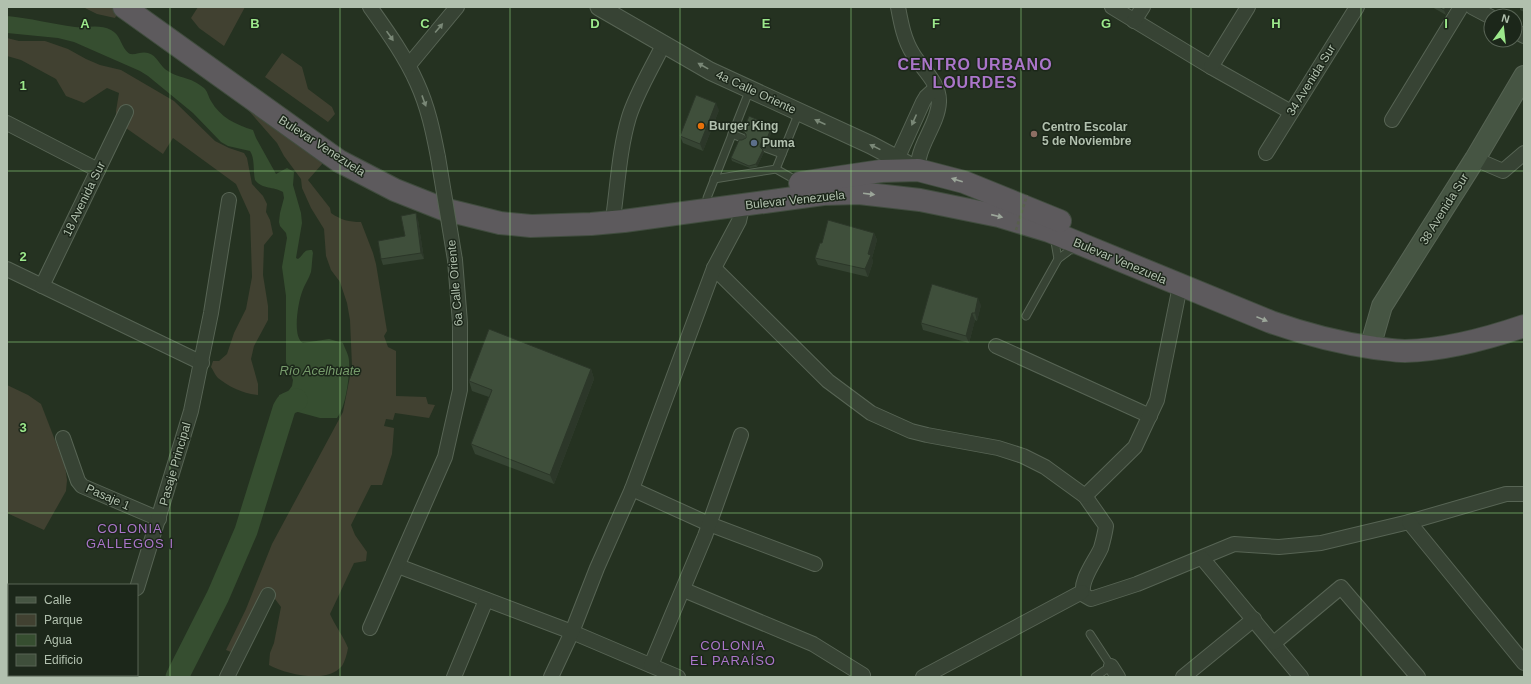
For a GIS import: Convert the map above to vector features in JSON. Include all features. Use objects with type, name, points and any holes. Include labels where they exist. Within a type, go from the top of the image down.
[{"type":"highway","name":"Bulevar Venezuela","points":[[124,7],[339,161],[395,190],[443,209],[500,223],[531,226],[591,224],[624,221],[823,194],[859,193],[920,200],[999,216],[1049,231],[1088,246],[1180,286],[1271,322],[1308,335],[1336,341],[1404,351],[1464,343],[1494,336],[1524,326]]},
{"type":"highway","name":"Bulevar Venezuela","points":[[145,7],[305,123],[351,154],[387,174],[424,190],[454,199],[514,211],[578,214],[614,211],[710,188],[800,183],[894,164],[946,176],[979,187],[1214,286],[1309,321],[1372,340],[1461,333],[1484,327],[1524,313]]},
{"type":"highway","points":[[901,198],[916,190],[920,183],[918,170]]},
{"type":"highway","points":[[1336,341],[1372,340],[1404,351]]},
{"type":"main road","name":"38 Avenida Sur","points":[[1372,340],[1382,306],[1475,159],[1524,76]]},
{"type":"street","name":"6a Calle Oriente","points":[[370,7],[409,65],[429,114],[438,157],[455,260],[460,323],[460,390],[445,456],[370,628]]},
{"type":"street","points":[[409,65],[457,7]]},
{"type":"street","name":"4a Calle Oriente","points":[[599,7],[710,71],[871,145],[894,164]]},
{"type":"street","points":[[898,7],[902,28],[913,54],[936,88],[939,103],[919,158],[918,170]]},
{"type":"street","points":[[1112,7],[1211,67],[1291,112]]},
{"type":"street","points":[[1134,21],[1144,7]]},
{"type":"street","points":[[1211,67],[1248,7]]},
{"type":"street","name":"34 Avenida Sur","points":[[1266,153],[1357,7]]},
{"type":"street","points":[[1392,120],[1461,7]]},
{"type":"street","points":[[1472,7],[1483,13]]},
{"type":"street","points":[[614,211],[624,140],[629,117],[663,45]]},
{"type":"street","points":[[894,164],[923,102],[926,97],[936,88]]},
{"type":"street","name":"18 Avenida Sur","points":[[42,286],[126,112]]},
{"type":"street","points":[[7,123],[98,170]]},
{"type":"street","points":[[1475,159],[1503,171],[1524,153]]},
{"type":"street","name":"Pasaje Principal","points":[[138,585],[191,411],[213,307],[229,200]]},
{"type":"street","points":[[551,677],[572,632],[597,568],[632,489],[714,268],[740,221],[740,206]]},
{"type":"street","points":[[714,268],[828,381],[854,402],[871,413],[927,436],[998,448],[1023,456],[1053,471],[1085,496],[1106,526],[1100,549],[1083,583],[1082,592]]},
{"type":"street","points":[[7,269],[202,363]]},
{"type":"street","points":[[1085,496],[1135,447],[1150,416],[1157,400],[1180,286]]},
{"type":"street","points":[[996,346],[1150,416]]},
{"type":"street","points":[[651,665],[684,590],[741,435]]},
{"type":"street","name":"Pasaje 1","points":[[63,438],[78,481],[82,486],[159,518]]},
{"type":"street","points":[[632,489],[709,524],[815,564]]},
{"type":"street","points":[[1082,592],[1091,599],[1137,584],[1234,544],[1279,548],[1321,543],[1409,522],[1506,494],[1524,494]]},
{"type":"street","points":[[1409,522],[1524,663]]},
{"type":"street","points":[[1202,558],[1301,677]]},
{"type":"street","points":[[398,566],[572,632],[678,677]]},
{"type":"street","points":[[1274,643],[1341,586],[1418,677]]},
{"type":"street","points":[[684,590],[813,644],[863,675]]},
{"type":"street","points":[[923,677],[1082,592]]},
{"type":"street","points":[[227,677],[268,595]]},
{"type":"street","points":[[454,677],[486,600]]},
{"type":"street","points":[[1184,677],[1254,619]]},
{"type":"lane","points":[[710,188],[750,89]]},
{"type":"lane","points":[[776,169],[799,112]]},
{"type":"lane","points":[[732,134],[742,138]]},
{"type":"lane","points":[[766,148],[782,154]]},
{"type":"lane","points":[[710,188],[776,169],[800,183]]},
{"type":"lane","points":[[1049,231],[1055,242],[1058,258]]},
{"type":"lane","points":[[1026,316],[1058,258],[1070,250],[1088,246]]},
{"type":"lane","points":[[1090,634],[1115,671],[1095,677]]},
{"type":"path","points":[[1016,230],[1027,195]]},
{"type":"green space","points":[[83,7],[111,7],[119,11],[115,18],[97,14]]},
{"type":"green space","points":[[198,7],[245,7],[224,46],[199,28],[191,18]]},
{"type":"green space","points":[[7,38],[19,41],[45,41],[68,49],[100,65],[121,70],[174,101],[215,141],[244,153],[247,158],[252,184],[263,196],[267,204],[266,212],[270,220],[273,234],[264,245],[263,275],[268,306],[268,320],[254,346],[251,359],[258,384],[258,395],[237,390],[218,378],[211,367],[213,361],[219,361],[227,354],[234,333],[246,309],[252,277],[250,215],[236,184],[173,138],[163,154],[116,121],[119,93],[107,88],[84,103],[66,96],[56,79],[21,60],[7,56]]},
{"type":"green space","points":[[282,53],[302,67],[308,89],[332,107],[335,114],[328,122],[265,77]]},
{"type":"green space","points":[[242,103],[323,163],[308,180],[330,208],[331,213],[345,220],[361,222],[376,264],[387,331],[384,336],[388,347],[396,351],[396,396],[426,397],[428,404],[435,405],[429,418],[395,413],[393,420],[386,419],[384,426],[394,428],[392,454],[382,485],[371,485],[351,525],[355,535],[367,552],[366,561],[354,563],[330,614],[348,648],[342,666],[335,672],[327,675],[307,676],[286,672],[269,665],[270,653],[274,643],[281,607],[275,599],[264,591],[231,652],[226,650],[246,609],[272,544],[343,412],[352,366],[350,320],[347,303],[340,282],[331,270],[326,256],[324,229],[311,208],[302,188],[301,179],[284,156],[277,143]]},
{"type":"green space","points":[[7,385],[28,395],[41,404],[65,466],[67,480],[66,491],[44,530],[7,513]]},
{"type":"water","name":"Río Acelhuate","points":[[7,16],[75,27],[107,28],[115,32],[124,48],[130,54],[144,52],[151,54],[165,69],[172,74],[194,81],[204,88],[215,107],[229,120],[253,130],[276,174],[287,168],[294,172],[293,185],[301,213],[302,223],[296,258],[298,259],[307,250],[312,250],[313,253],[311,272],[300,297],[297,319],[298,334],[303,343],[329,339],[343,343],[349,359],[349,374],[345,399],[337,418],[320,418],[298,412],[292,412],[279,425],[279,395],[287,393],[292,386],[293,380],[286,362],[286,296],[282,267],[287,238],[286,233],[280,226],[279,222],[284,198],[283,192],[265,187],[255,180],[252,154],[250,151],[228,146],[221,142],[193,113],[140,71],[74,42],[58,38],[7,33]]},
{"type":"building","points":[[1439,7],[1446,7],[1444,10]]},
{"type":"building","name":"Burger King","points":[[696,95],[716,103],[700,144],[680,136]]},
{"type":"building","name":"Puma","points":[[749,116],[772,126],[766,141],[762,141],[761,143],[760,147],[763,150],[756,164],[749,166],[731,158],[739,140],[746,138],[746,134],[743,131]]},
{"type":"building","points":[[416,213],[421,253],[381,259],[378,241],[405,236],[401,216]]},
{"type":"building","points":[[828,220],[874,233],[868,254],[871,255],[865,269],[815,258],[820,243],[822,243]]},
{"type":"building","points":[[932,284],[978,298],[975,313],[972,313],[966,336],[921,323]]},
{"type":"building","points":[[489,329],[591,369],[550,475],[471,444],[492,390],[469,381]]},
{"type":"waterway","name":"Río Acelhuate","points":[[177,677],[218,596],[246,531],[284,409],[287,404],[296,400]]},
{"type":"place","name":"Burger King","points":[[701,126]]},
{"type":"place","name":"Centro Escolar 5 de Noviembre","points":[[1034,134]]},
{"type":"place","name":"Puma","points":[[754,143]]},
{"type":"district","name":"CENTRO URBANO LOURDES","points":[[975,73]]},
{"type":"district","name":"COLONIA GALLEGOS I","points":[[130,536]]},
{"type":"district","name":"COLONIA EL PARAÍSO","points":[[733,652]]}]
